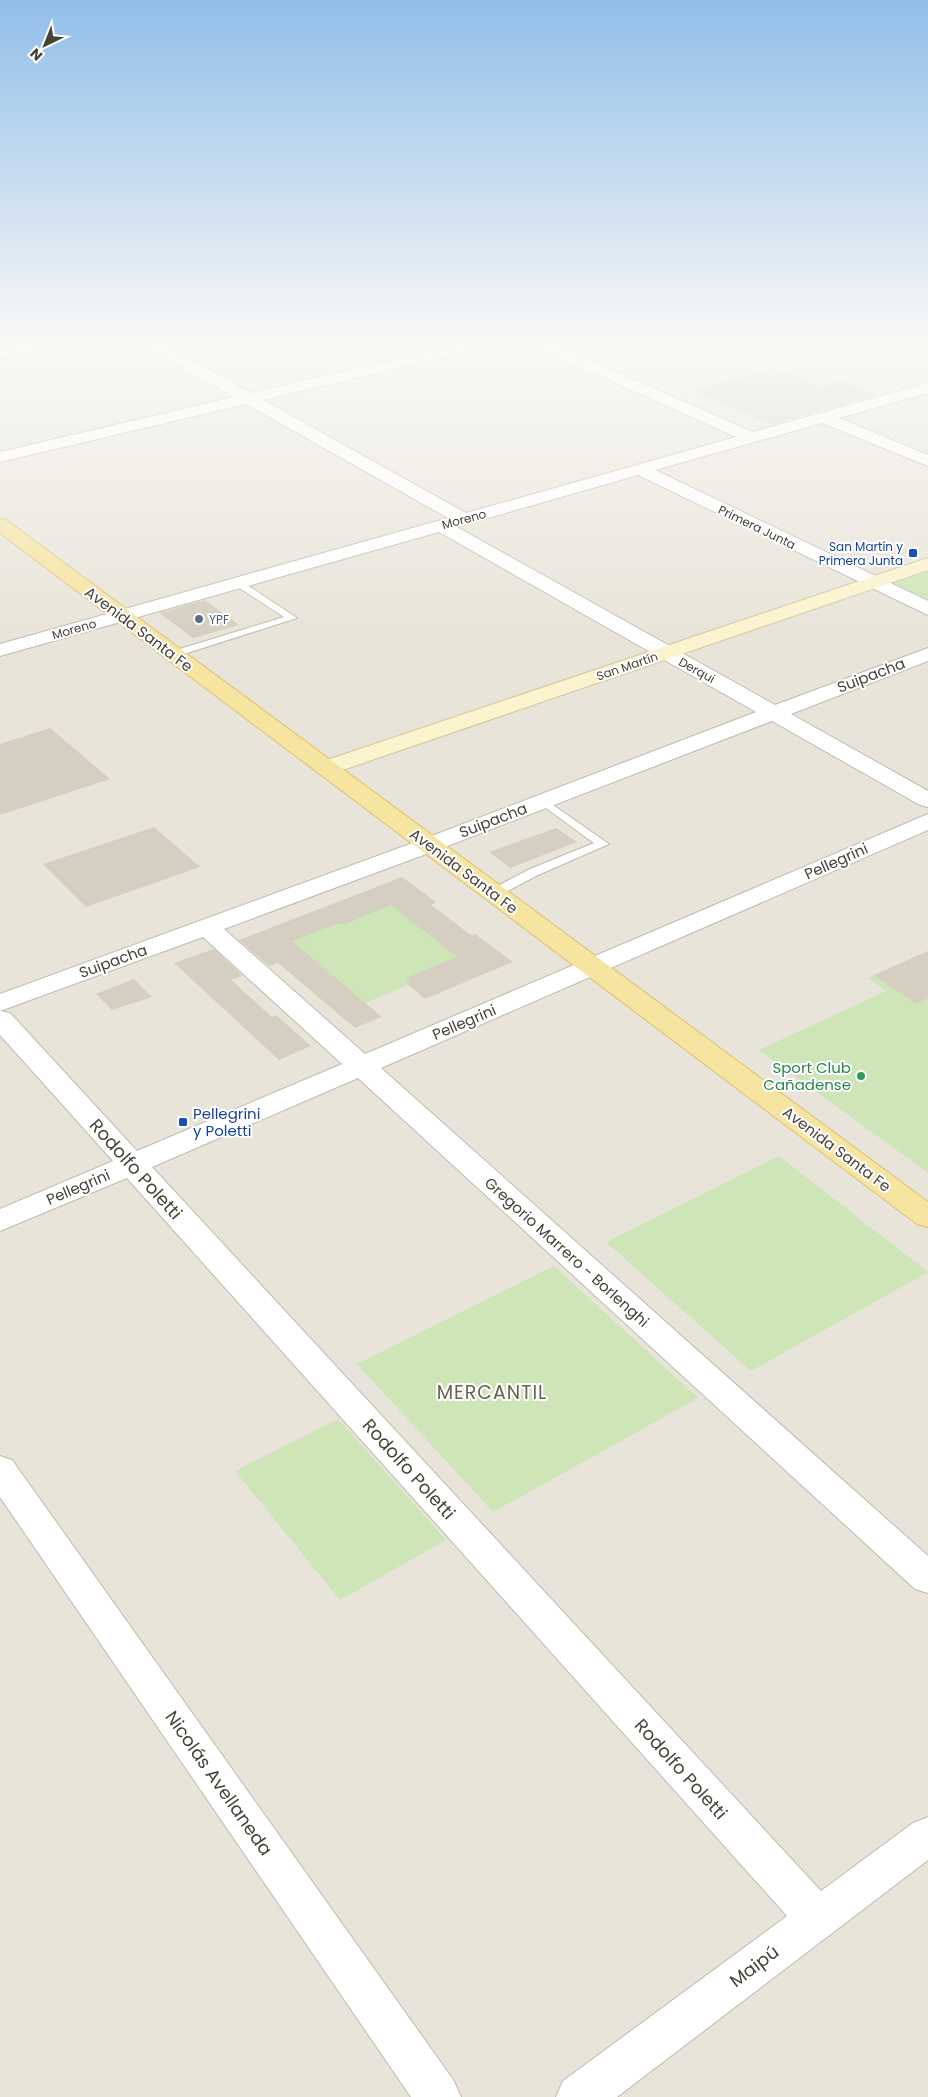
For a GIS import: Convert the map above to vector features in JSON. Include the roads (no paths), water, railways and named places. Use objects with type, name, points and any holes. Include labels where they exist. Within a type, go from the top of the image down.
[{"type":"main road","name":"Avenida Santa Fe","points":[[0,524],[928,1217]]},
{"type":"main road","name":"San Martín","points":[[326,768],[928,564]]},
{"type":"street","points":[[0,457],[72,440]]},
{"type":"street","points":[[323,440],[464,519]]},
{"type":"street","name":"Moreno","points":[[0,650],[746,440]]},
{"type":"street","points":[[877,440],[928,461]]},
{"type":"street","name":"Primera Junta","points":[[641,470],[928,609]]},
{"type":"street","name":"Derqui","points":[[440,526],[928,800]]},
{"type":"street","name":"Suipacha","points":[[0,1003],[429,845],[928,654]]},
{"type":"street","name":"Pellegrini","points":[[0,1221],[928,821]]},
{"type":"street","name":"Gregorio Marrero - Borlenghi","points":[[206,926],[928,1578]]},
{"type":"street","name":"Rodolfo Poletti","points":[[0,1019],[818,1919]]},
{"type":"street","name":"Nicolás Avellaneda","points":[[6,1489],[438,2097]]},
{"type":"street","name":"Maipú","points":[[580,2097],[927,1839]]},
{"type":"lane","points":[[174,654],[292,618],[238,583]]},
{"type":"lane","points":[[494,893],[534,872],[603,844],[543,801]]},
{"type":"place","name":"San Martín y Primera Junta","points":[[913,553]]},
{"type":"place","name":"YPF","points":[[199,619]]},
{"type":"place","name":"Sport Club Cañadense","points":[[861,1076]]},
{"type":"place","name":"Pellegrini y Poletti","points":[[183,1122]]},
{"type":"district","name":"MERCANTIL","points":[[492,1392]]}]
